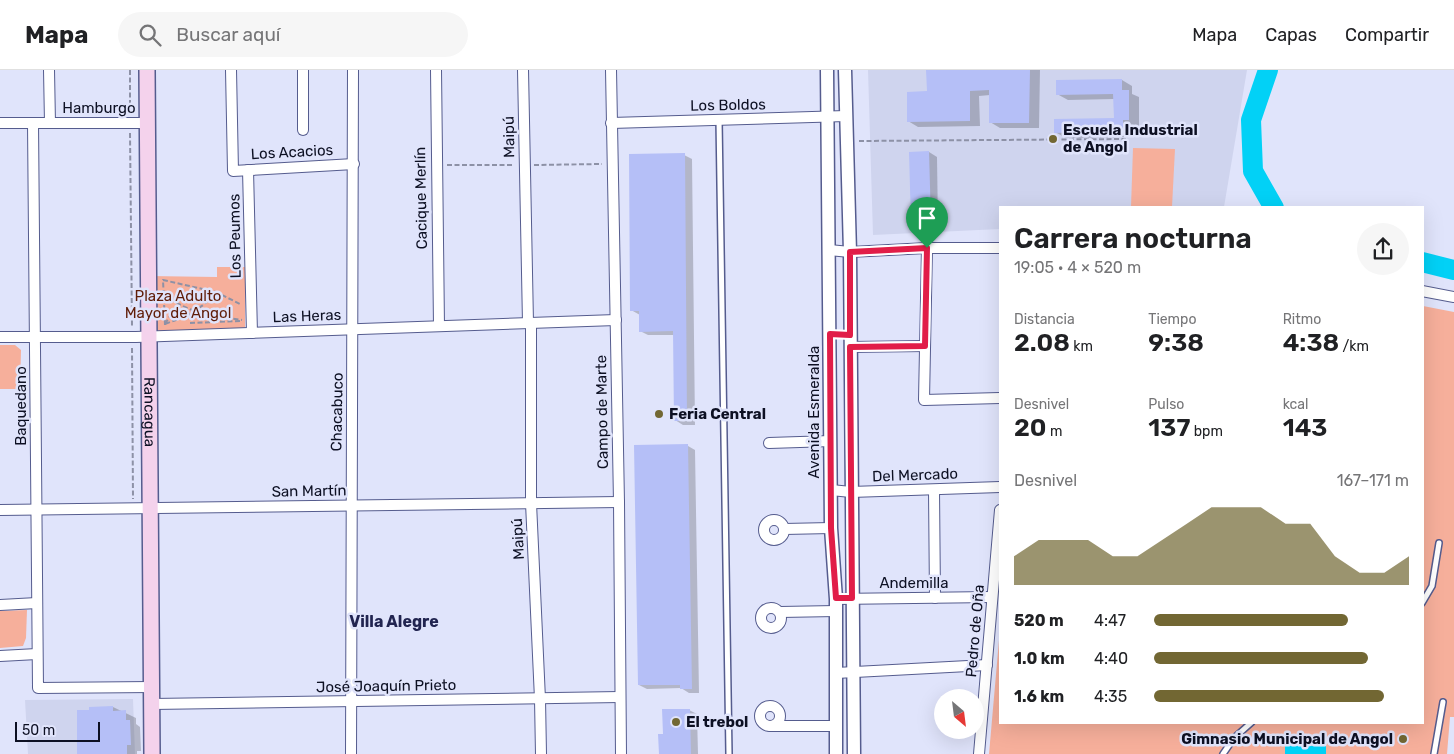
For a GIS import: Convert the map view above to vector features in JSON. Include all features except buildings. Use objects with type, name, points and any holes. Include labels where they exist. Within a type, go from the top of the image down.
[{"type":"main road","name":"Rancagua","points":[[147,70],[152,754]]},
{"type":"street","name":"Hamburgo","points":[[49,70],[50,123]]},
{"type":"street","name":"Los Acacios","points":[[231,70],[233,171],[354,164]]},
{"type":"street","points":[[303,70],[303,130]]},
{"type":"street","name":"Chacabuco","points":[[351,754],[353,70]]},
{"type":"street","name":"Cacique Merlín","points":[[436,70],[439,326]]},
{"type":"street","name":"Maipú","points":[[523,70],[530,323],[531,503],[541,754]]},
{"type":"street","name":"Campo de Marte","points":[[610,70],[619,502],[621,754]]},
{"type":"street","name":"Avenida Esmeralda","points":[[827,70],[831,528],[836,605],[836,754]]},
{"type":"street","points":[[845,70],[850,252],[854,754]]},
{"type":"street","name":"Los Boldos","points":[[611,122],[846,116]]},
{"type":"street","name":"Baquedano","points":[[33,123],[38,688],[152,687]]},
{"type":"street","name":"Hamburgo","points":[[0,124],[148,123]]},
{"type":"street","name":"Los Peumos","points":[[248,170],[252,333]]},
{"type":"street","points":[[829,250],[850,252],[927,248],[999,248]]},
{"type":"street","points":[[927,248],[924,400],[999,398]]},
{"type":"street","points":[[1424,291],[1454,297]]},
{"type":"street","name":"Las Heras","points":[[0,336],[132,337],[616,320]]},
{"type":"street","points":[[830,334],[850,341],[925,346]]},
{"type":"street","points":[[830,363],[851,364]]},
{"type":"street","points":[[769,443],[831,441]]},
{"type":"street","name":"Del Mercado","points":[[831,490],[852,492],[999,487]]},
{"type":"street","points":[[934,490],[935,598]]},
{"type":"street","name":"San Martín","points":[[0,510],[619,502]]},
{"type":"street","name":"Pedro de Oña","points":[[980,754],[999,521]]},
{"type":"street","points":[[784,529],[831,528]]},
{"type":"street","name":"Andemilla","points":[[780,612],[836,605],[852,598],[992,597]]},
{"type":"street","points":[[0,605],[37,603]]},
{"type":"street","points":[[0,656],[37,654]]},
{"type":"street","points":[[836,673],[987,665]]},
{"type":"street","name":"José Joaquín Prieto","points":[[152,704],[620,697]]},
{"type":"street","points":[[770,726],[836,726]]},
{"type":"lane","points":[[719,120],[729,754]]},
{"type":"lane","points":[[1424,600],[1432,586],[1438,543]]},
{"type":"lane","points":[[1434,754],[1443,702]]},
{"type":"lane","points":[[1222,754],[1234,738],[1250,724]]},
{"type":"path","points":[[130,70],[133,508]]},
{"type":"path","points":[[846,142],[1126,139]]},
{"type":"path","points":[[163,280],[216,292],[242,305]]},
{"type":"path","points":[[165,324],[195,312],[206,304],[216,292]]},
{"type":"path","points":[[164,294],[177,305],[195,312],[247,321],[184,324]]},
{"type":"path","points":[[165,324],[177,305]]},
{"type":"path","points":[[165,324],[174,324]]},
{"type":"shaded area","name":"Escuela Industrial de Angol","points":[[868,70],[1247,70],[1224,206],[999,206],[999,229],[873,235]]},
{"type":"shaded area","points":[[133,699],[135,754],[28,754],[25,700]]},
{"type":"green space","points":[[1133,148],[1175,149],[1172,206],[1131,206]]},
{"type":"green space","name":"Plaza Adulto Mayor de Angol","points":[[217,267],[245,267],[245,330],[150,334],[149,276],[217,277]]},
{"type":"green space","points":[[1424,306],[1454,312],[1454,717],[1450,717],[1447,754],[989,754],[999,640],[999,724],[1424,724]]},
{"type":"green space","points":[[0,345],[15,345],[21,350],[20,389],[0,389]]},
{"type":"green space","points":[[27,610],[26,638],[23,646],[0,648],[0,611]]},
{"type":"water","points":[[1285,745],[1326,746],[1326,754],[1285,754]]},
{"type":"waterway","points":[[1268,70],[1251,120],[1253,171],[1273,206]]},
{"type":"waterway","points":[[1424,262],[1454,270]]},
{"type":"place","name":"Escuela Industrial de Angol","points":[[1053,139]]},
{"type":"place","name":"Feria Central","points":[[659,414]]},
{"type":"place","name":"El trebol","points":[[676,722]]},
{"type":"place","name":"Gimnasio Municipal de Angol","points":[[1403,739]]},
{"type":"district","name":"Villa Alegre","points":[[394,621]]},
{"type":"route","points":[[927,248],[925,346],[850,347],[852,598],[836,598],[831,528],[830,334],[850,335],[850,252],[927,248]]}]
